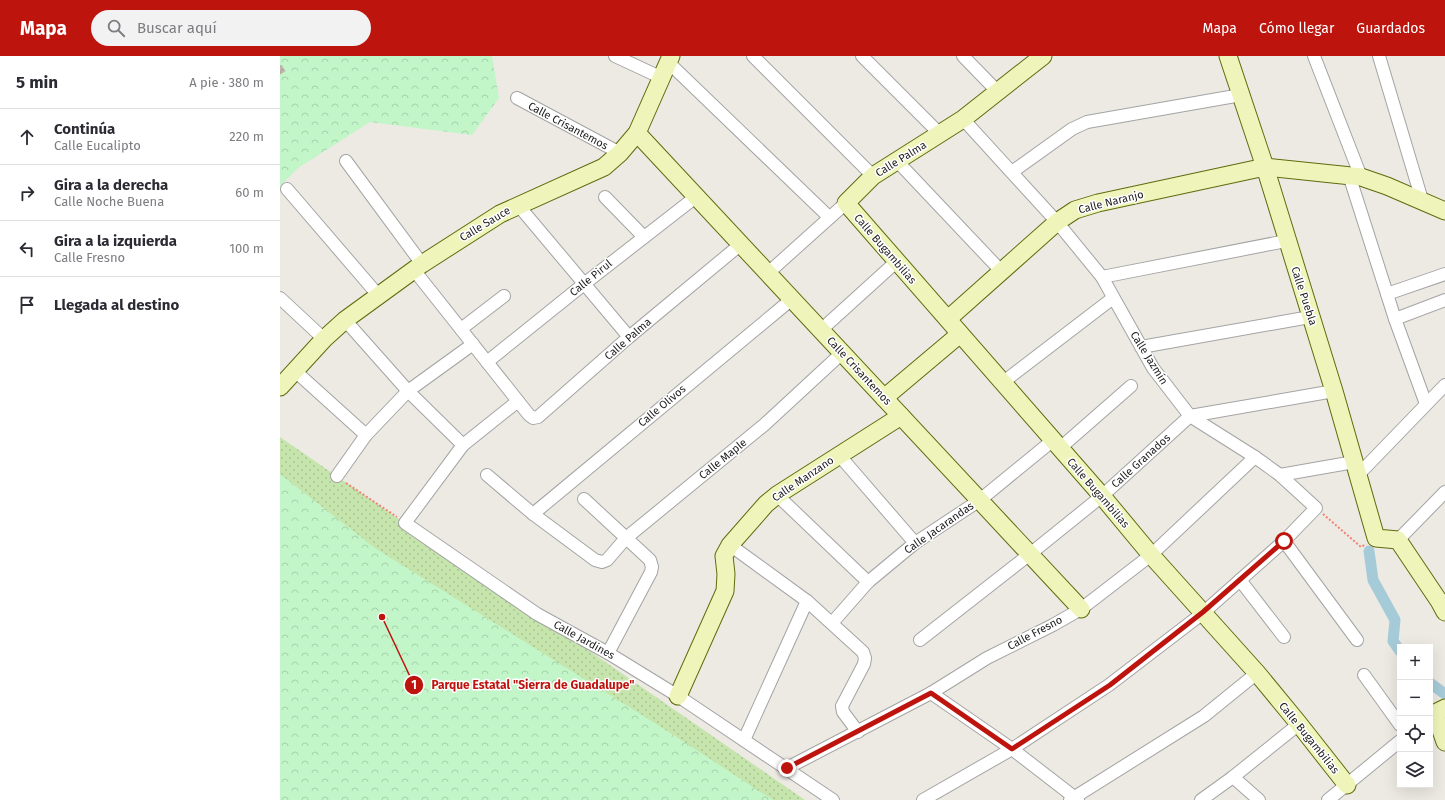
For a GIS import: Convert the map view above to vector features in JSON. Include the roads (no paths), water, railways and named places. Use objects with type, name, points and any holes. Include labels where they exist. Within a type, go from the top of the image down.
[{"type":"street","points":[[615,56],[660,77]]},
{"type":"street","points":[[753,56],[873,176]]},
{"type":"street","points":[[862,56],[940,134]]},
{"type":"street","points":[[963,56],[997,91]]},
{"type":"street","name":"Calle Palma","points":[[768,273],[829,217],[846,204],[873,176],[963,119],[1043,56]]},
{"type":"street","name":"Calle Puebla","points":[[1228,56],[1265,168],[1286,241],[1334,391],[1376,538],[1398,540]]},
{"type":"street","points":[[1314,56],[1355,176],[1395,319],[1426,404]]},
{"type":"street","points":[[1379,56],[1422,200]]},
{"type":"street","points":[[669,59],[829,217]]},
{"type":"street","name":"Calle Sauce","points":[[280,387],[324,339],[345,320],[418,267],[500,214],[604,166],[620,153],[638,133],[660,77],[669,59]]},
{"type":"street","points":[[1012,172],[1072,129],[1087,122],[1241,95]]},
{"type":"street","name":"Calle Crisantemos","points":[[518,98],[620,153]]},
{"type":"street","name":"Calle Jazmín","points":[[963,119],[1057,222],[1102,277],[1153,368],[1190,416],[1255,457],[1280,475],[1316,508],[1284,541]]},
{"type":"street","name":"Calle Crisantemos","points":[[638,133],[1081,609]]},
{"type":"street","points":[[345,320],[408,391],[463,445],[518,401],[461,329],[346,161]]},
{"type":"street","points":[[897,161],[1002,272]]},
{"type":"street","name":"Calle Naranjo","points":[[948,319],[1057,222],[1075,210],[1098,203],[1265,168],[1355,176],[1387,186],[1422,200],[1445,212]]},
{"type":"street","points":[[287,189],[378,296]]},
{"type":"street","name":"Calle Pirul","points":[[487,362],[697,196]]},
{"type":"street","points":[[605,197],[644,237]]},
{"type":"street","name":"Calle Bugambilias","points":[[846,204],[1102,496],[1151,555],[1257,673],[1347,785]]},
{"type":"street","points":[[518,205],[629,337]]},
{"type":"street","points":[[1102,277],[1286,241]]},
{"type":"street","name":"Calle Palma","points":[[518,401],[529,415],[534,418],[538,417],[629,337],[741,244]]},
{"type":"street","points":[[821,330],[896,262]]},
{"type":"street","points":[[1387,294],[1445,274]]},
{"type":"street","points":[[461,329],[504,296]]},
{"type":"street","points":[[280,298],[324,339]]},
{"type":"street","name":"Calle Olivos","points":[[533,514],[792,298]]},
{"type":"street","points":[[1002,383],[1113,298]]},
{"type":"street","points":[[1395,319],[1445,300]]},
{"type":"street","points":[[1141,347],[1310,317]]},
{"type":"street","points":[[884,398],[960,334]]},
{"type":"street","points":[[337,476],[366,435],[408,391],[473,344]]},
{"type":"street","name":"Calle Maple","points":[[533,514],[596,560],[602,562],[606,560],[626,538],[764,425],[842,353]]},
{"type":"street","points":[[294,370],[366,435]]},
{"type":"street","name":"Calle Jacarandas","points":[[832,623],[868,582],[915,542],[980,500],[1056,445],[1131,386]]},
{"type":"street","points":[[1280,475],[1356,469],[1445,386]]},
{"type":"street","points":[[1190,416],[1334,391]]},
{"type":"street","name":"Calle Manzano","points":[[678,696],[725,591],[726,574],[724,556],[730,545],[766,504],[777,495],[901,416]]},
{"type":"street","name":"Calle Granados","points":[[920,640],[1102,496],[1190,416]]},
{"type":"street","name":"Calle Jardines","points":[[463,445],[405,522],[536,614],[608,653],[678,696],[833,800]]},
{"type":"street","points":[[838,455],[915,542]]},
{"type":"street","name":"Calle Fresno","points":[[787,768],[931,693],[987,658],[1053,625],[1081,609],[1151,555],[1255,457]]},
{"type":"street","points":[[487,475],[533,514]]},
{"type":"street","points":[[1443,604],[1398,540],[1445,492]]},
{"type":"street","points":[[777,495],[868,582]]},
{"type":"street","points":[[584,499],[650,560],[652,566],[651,572],[608,653]]},
{"type":"street","points":[[923,800],[1012,749],[1110,685],[1203,612],[1284,541],[1357,640]]},
{"type":"street","points":[[730,545],[808,601],[863,652],[865,658],[864,664],[842,706],[843,712],[858,732]]},
{"type":"street","points":[[1240,580],[1284,637]]},
{"type":"street","points":[[744,740],[808,601]]},
{"type":"street","points":[[931,693],[1012,749],[1074,799],[1204,716],[1257,673]]},
{"type":"street","points":[[1364,675],[1397,721]]},
{"type":"street","points":[[1437,713],[1445,742]]},
{"type":"street","points":[[1201,800],[1233,777],[1299,724]]},
{"type":"street","points":[[1328,800],[1397,743]]},
{"type":"street","points":[[1233,777],[1259,800]]},
{"type":"waterway","points":[[1369,551],[1373,580],[1395,620],[1393,641],[1397,647]]},
{"type":"waterway","points":[[1433,685],[1445,694]]},
{"type":"place","name":"Parque Estatal \"Sierra de Guadalupe\"","points":[[382,617]]}]
